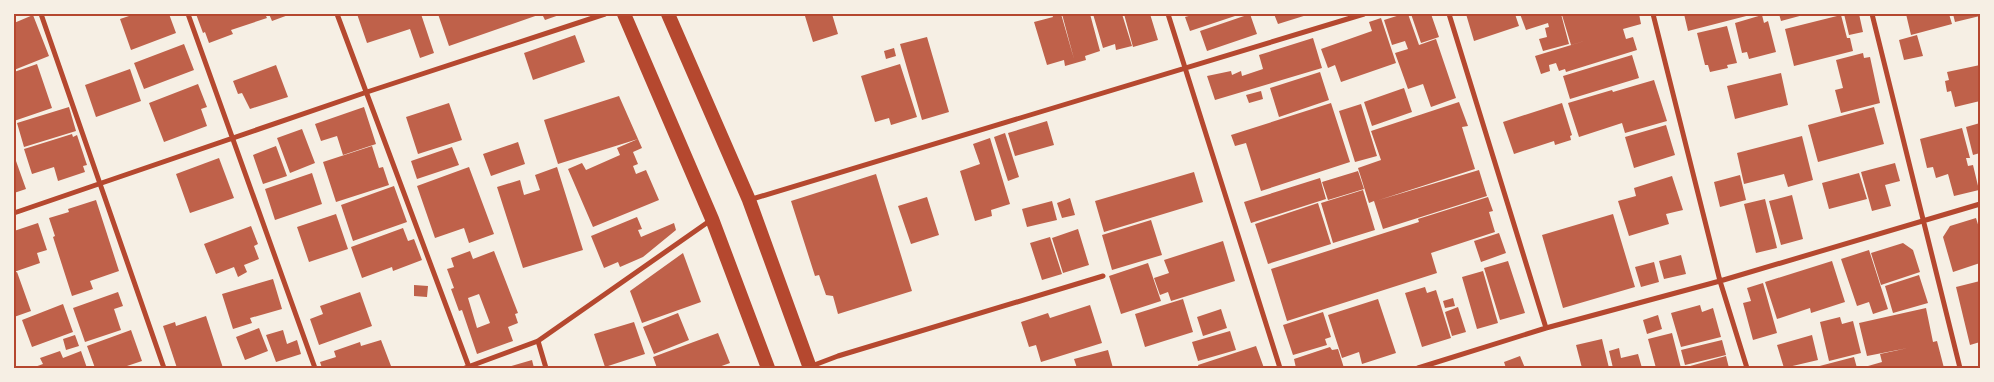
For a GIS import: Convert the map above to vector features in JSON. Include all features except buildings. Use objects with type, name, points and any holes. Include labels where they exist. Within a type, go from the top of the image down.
[{"type":"highway","points":[[624,14],[712,219],[768,368]]},
{"type":"highway","points":[[668,14],[749,200],[809,367]]},
{"type":"street","points":[[41,14],[164,368]]},
{"type":"street","points":[[188,14],[315,368]]},
{"type":"street","points":[[337,14],[467,368],[538,341],[712,219]]},
{"type":"street","points":[[14,213],[367,92],[605,14]]},
{"type":"street","points":[[1168,14],[1280,368]]},
{"type":"street","points":[[749,200],[1364,14]]},
{"type":"street","points":[[1448,14],[1546,328]]},
{"type":"street","points":[[1653,14],[1720,280],[1747,368]]},
{"type":"street","points":[[1872,14],[1960,368]]},
{"type":"street","points":[[1418,368],[1546,328],[1720,280],[1980,204]]},
{"type":"street","points":[[809,367],[838,356],[1103,276]]},
{"type":"street","points":[[538,341],[546,368]]}]
